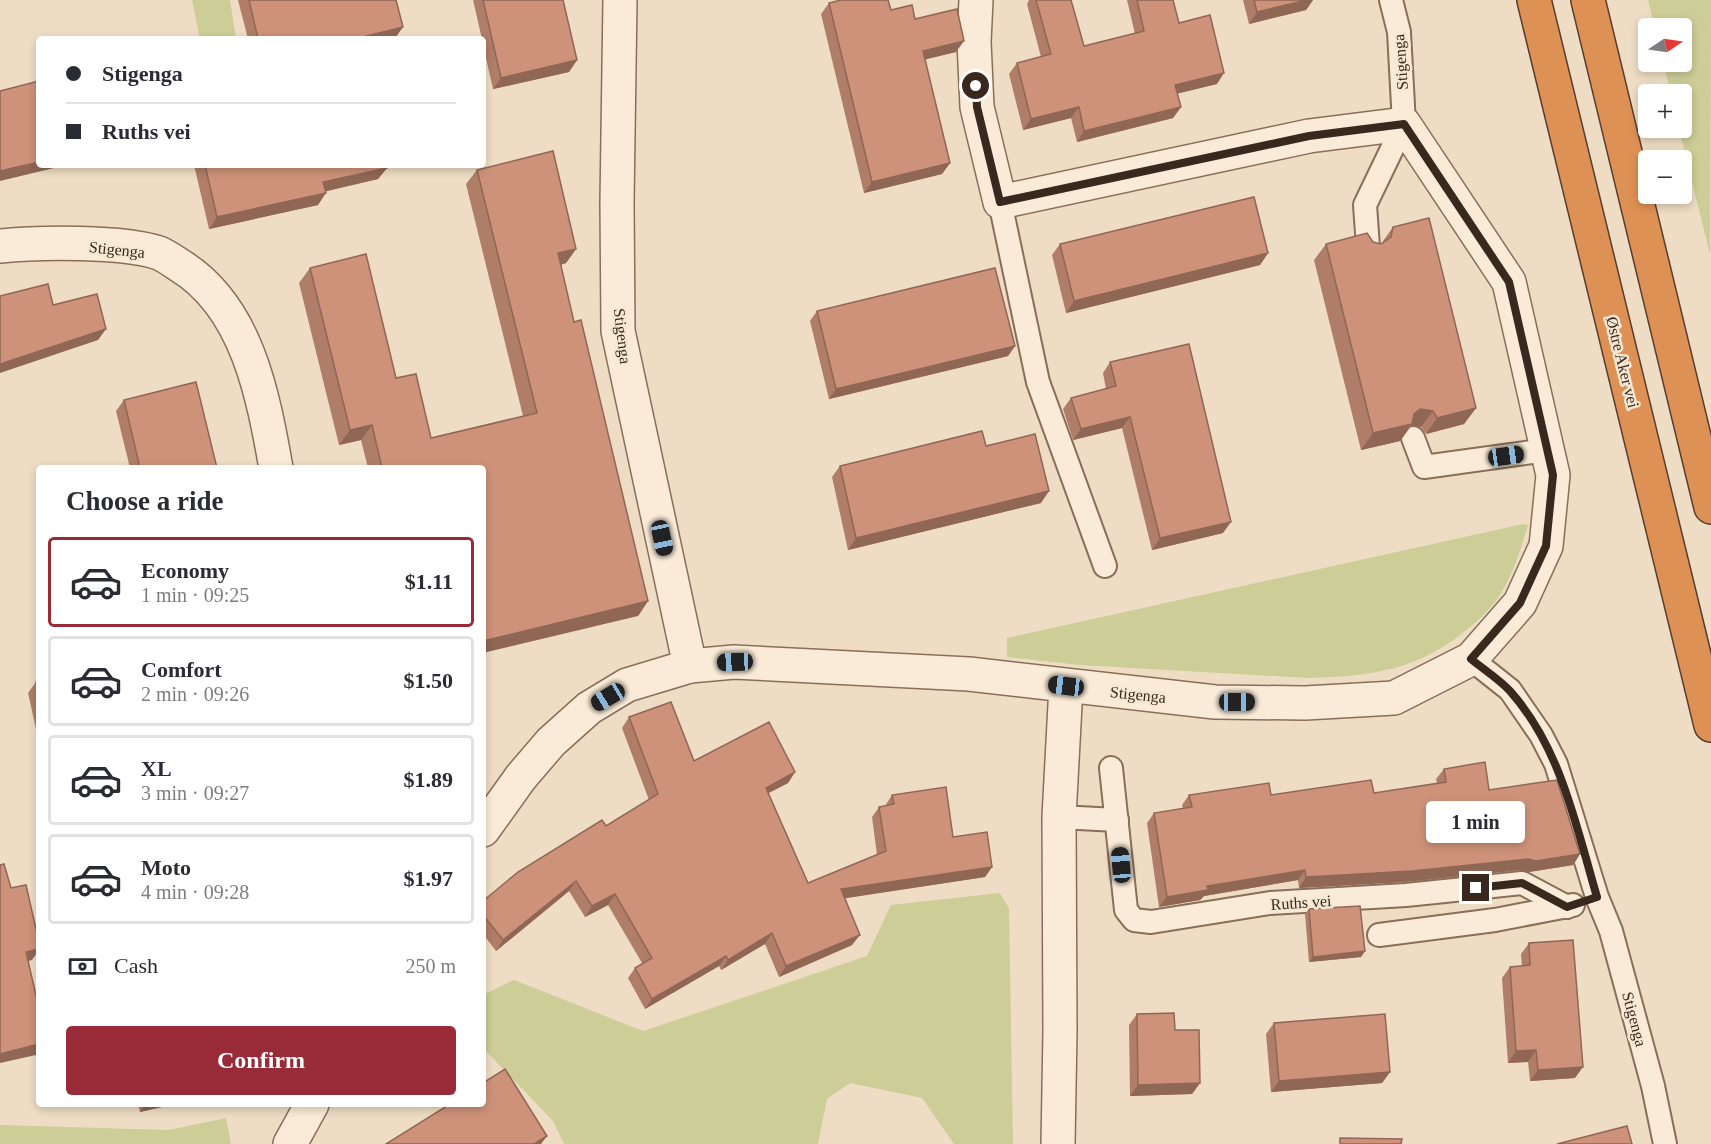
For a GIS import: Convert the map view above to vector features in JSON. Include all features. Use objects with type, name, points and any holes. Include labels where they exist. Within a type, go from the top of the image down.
[{"type":"highway","name":"Østre Aker vei","points":[[1534,0],[1711,725]]},
{"type":"highway","points":[[1588,0],[1711,507]]},
{"type":"street","name":"Stigenga","points":[[620,0],[618,331],[690,666]]},
{"type":"street","points":[[976,0],[974,42],[977,107],[1000,202],[1309,136],[1404,124]]},
{"type":"street","name":"Stigenga","points":[[486,826],[543,751],[589,708],[627,686],[690,666],[735,662],[969,674],[1215,702],[1305,703],[1394,698],[1471,659],[1520,603],[1546,546],[1553,475],[1509,282],[1404,124]]},
{"type":"street","name":"Stigenga","points":[[0,246],[78,244],[125,248],[160,254],[193,274],[215,294],[234,323],[248,355],[275,465]]},
{"type":"street","points":[[1058,1144],[1059,817],[1066,686]]},
{"type":"street","points":[[290,1144],[310,1107]]},
{"type":"lane","name":"Stigenga","points":[[1390,0],[1399,32],[1404,124]]},
{"type":"lane","points":[[1368,247],[1365,205],[1404,124]]},
{"type":"lane","points":[[1000,202],[1038,382],[1105,566]]},
{"type":"lane","points":[[1413,438],[1424,467],[1546,450]]},
{"type":"lane","name":"Stigenga","points":[[1471,659],[1510,690],[1556,764],[1597,897],[1611,931],[1653,1086],[1665,1144]]},
{"type":"lane","name":"Ruths vei","points":[[1112,768],[1125,910],[1134,920],[1151,922],[1270,903],[1406,895],[1522,883],[1567,907]]},
{"type":"lane","points":[[1059,817],[1117,819]]},
{"type":"lane","points":[[1379,935],[1495,920],[1567,907],[1597,897]]},
{"type":"green space","points":[[192,0],[230,0],[236,36],[199,36]]},
{"type":"green space","points":[[1648,0],[1711,0],[1710,255],[1692,181],[1692,150],[1684,150],[1681,138],[1692,138],[1692,84],[1668,84],[1666,72],[1692,72],[1692,18],[1652,18]]},
{"type":"green space","points":[[1523,524],[1528,525],[1517,560],[1506,585],[1491,607],[1474,623],[1433,653],[1395,668],[1354,675],[1309,678],[1080,665],[1007,657],[1007,638]]},
{"type":"green space","points":[[1000,893],[1009,908],[1013,1144],[954,1144],[922,1098],[850,1083],[827,1099],[818,1144],[564,1144],[553,1121],[486,1051],[486,994],[514,980],[643,1031],[867,956],[891,905]]},
{"type":"green space","points":[[226,1118],[231,1144],[0,1144],[0,1125],[169,1130]]},
{"type":"building","points":[[249,0],[396,0],[403,27],[367,36],[257,36]]},
{"type":"building","points":[[483,0],[563,0],[577,60],[501,78]]},
{"type":"building","points":[[841,0],[888,0],[891,10],[912,5],[915,19],[957,9],[964,41],[923,51],[950,163],[872,182],[829,3]]},
{"type":"building","points":[[1036,0],[1071,0],[1084,46],[1144,31],[1137,0],[1173,0],[1179,23],[1210,15],[1224,73],[1175,85],[1181,107],[1084,131],[1079,107],[1031,119],[1017,63],[1051,54]]},
{"type":"building","points":[[1254,0],[1307,0],[1257,12]]},
{"type":"building","points":[[36,82],[36,163],[0,171],[0,91]]},
{"type":"building","points":[[553,151],[576,249],[558,253],[574,322],[581,320],[648,601],[486,640],[486,465],[381,465],[372,425],[350,430],[310,268],[366,254],[396,378],[416,374],[431,438],[537,413],[477,170]]},
{"type":"building","points":[[206,168],[387,168],[323,182],[326,193],[217,217]]},
{"type":"building","points":[[1254,197],[1268,253],[1074,301],[1060,244]]},
{"type":"building","points":[[1429,218],[1476,408],[1437,418],[1433,411],[1420,409],[1414,414],[1412,424],[1373,433],[1326,244],[1367,233],[1373,242],[1381,244],[1391,237],[1393,227]]},
{"type":"building","points":[[995,268],[1015,346],[836,389],[817,311]]},
{"type":"building","points":[[48,284],[53,305],[97,294],[106,329],[0,364],[0,296]]},
{"type":"building","points":[[1189,344],[1231,522],[1160,538],[1130,417],[1081,429],[1071,398],[1116,386],[1110,362]]},
{"type":"building","points":[[196,382],[216,465],[139,465],[124,400]]},
{"type":"building","points":[[982,431],[986,446],[1035,434],[1049,491],[856,538],[840,466]]},
{"type":"building","points":[[671,702],[694,761],[769,722],[795,772],[766,788],[808,883],[886,851],[879,807],[894,804],[892,795],[946,787],[953,837],[987,832],[992,867],[841,889],[860,935],[786,966],[772,933],[728,960],[726,956],[652,999],[635,968],[652,958],[615,894],[592,906],[576,881],[503,940],[486,919],[486,899],[518,872],[602,820],[606,826],[658,794],[629,717]]},
{"type":"building","points":[[1485,762],[1489,790],[1557,780],[1580,854],[1536,861],[1528,859],[1412,871],[1306,877],[1305,870],[1207,886],[1208,890],[1167,897],[1154,813],[1192,807],[1189,795],[1269,783],[1271,795],[1371,780],[1374,793],[1446,782],[1444,769]]},
{"type":"building","points":[[4,864],[11,888],[26,885],[36,929],[36,950],[26,952],[36,995],[36,1045],[0,1054],[0,865]]},
{"type":"building","points":[[1360,906],[1365,951],[1313,957],[1309,909]]},
{"type":"building","points":[[1573,940],[1583,1067],[1538,1070],[1536,1050],[1516,1051],[1510,967],[1530,965],[1529,943]]},
{"type":"building","points":[[1174,1013],[1175,1030],[1199,1030],[1200,1083],[1138,1085],[1137,1014]]},
{"type":"building","points":[[1385,1014],[1390,1072],[1279,1081],[1274,1023]]},
{"type":"building","points":[[505,1069],[547,1136],[534,1144],[386,1144],[445,1107],[486,1107],[486,1081]]},
{"type":"building","points":[[1627,1126],[1632,1144],[1557,1144]]},
{"type":"building","points":[[1340,1138],[1402,1139],[1401,1144],[1340,1144]]},
{"type":"route","points":[[976,86],[977,107],[1000,202],[1309,136],[1404,124],[1509,282],[1553,475],[1546,546],[1520,603],[1471,659],[1510,690],[1541,735],[1556,764],[1597,897],[1567,907],[1522,883],[1476,888]]}]
